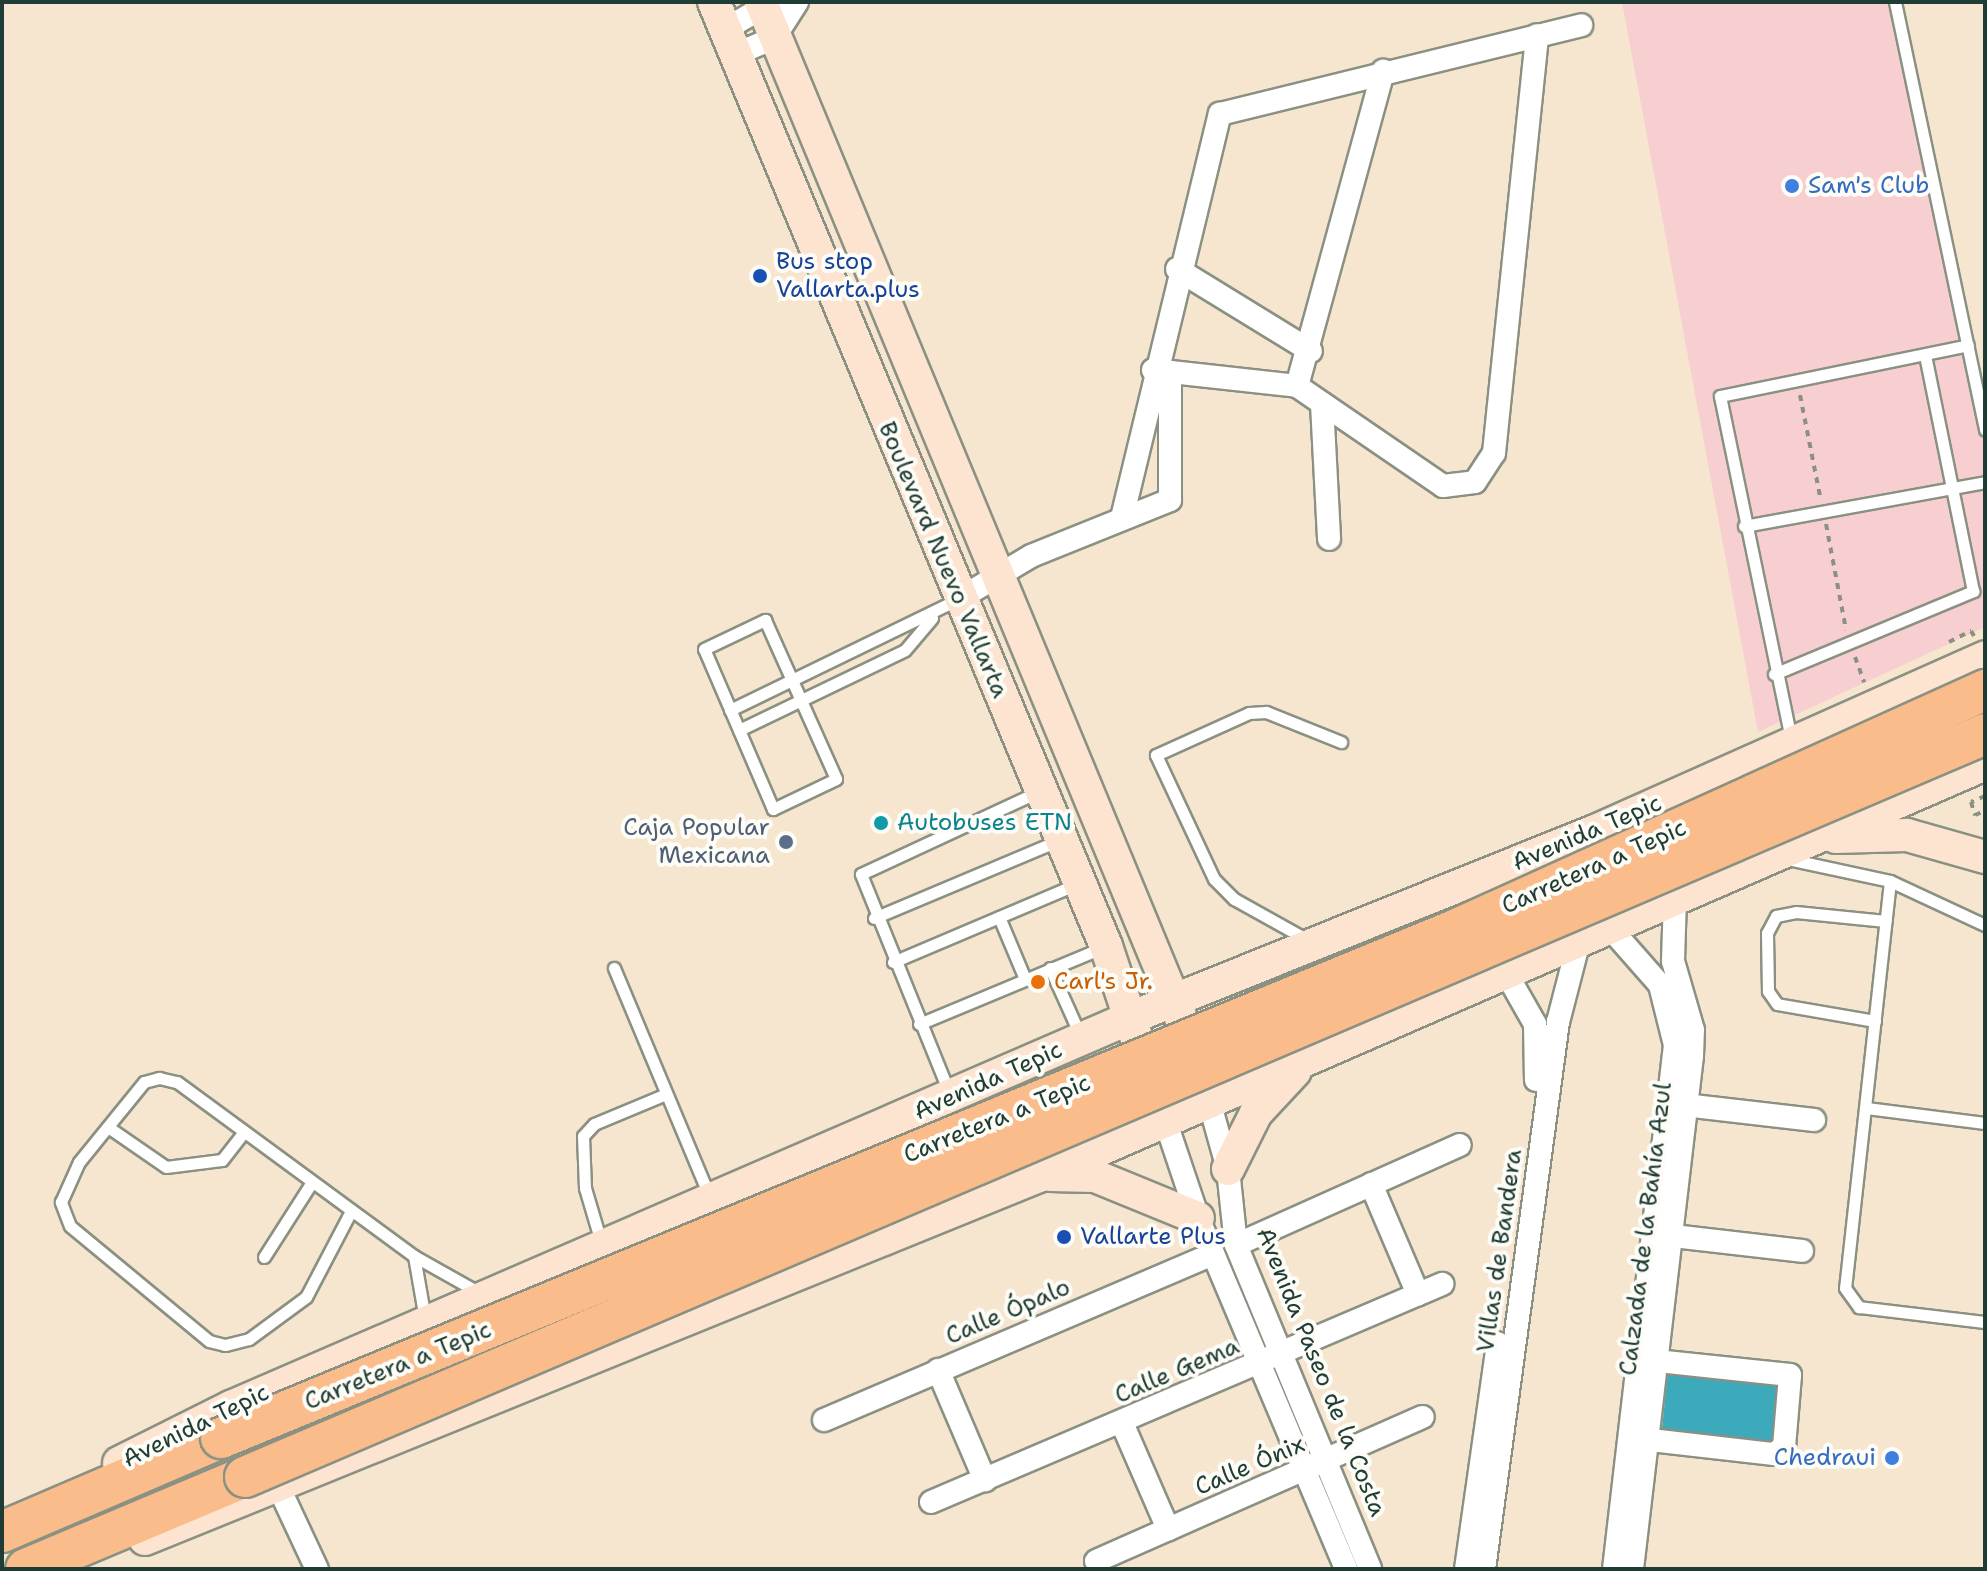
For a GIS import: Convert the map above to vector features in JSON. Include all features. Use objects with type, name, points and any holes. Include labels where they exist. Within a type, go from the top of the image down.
[{"type":"highway","name":"Carretera a Tepic","points":[[2,1530],[1457,929],[1985,690]]},
{"type":"highway","name":"Carretera a Tepic","points":[[26,1569],[262,1482],[1985,734]]},
{"type":"main road","name":"Boulevard Nuevo Vallarta","points":[[768,14],[1174,999],[1209,1101]]},
{"type":"main road","name":"Boulevard Nuevo Vallarta","points":[[724,29],[959,599],[1108,950],[1165,1120]]},
{"type":"main road","name":"Avenida Tepic","points":[[2,1530],[231,1407],[603,1249],[1174,999],[1595,831],[1985,657]]},
{"type":"main road","points":[[68,1569],[262,1482],[1039,1176],[1985,764]]},
{"type":"main road","points":[[1779,852],[1907,835],[1985,857]]},
{"type":"main road","points":[[1086,1037],[1108,950]]},
{"type":"main road","points":[[1228,1169],[1256,1113],[1309,1059]]},
{"type":"main road","points":[[1039,1176],[1095,1176],[1198,1218]]},
{"type":"street","points":[[724,29],[797,2]]},
{"type":"street","points":[[1122,518],[1161,371],[1177,269],[1220,114],[1383,71],[1581,25]]},
{"type":"street","points":[[1161,371],[1297,386],[1443,486],[1459,488],[1487,470],[1537,35]]},
{"type":"street","points":[[1297,386],[1311,351],[1383,71]]},
{"type":"street","points":[[1177,269],[1311,351]]},
{"type":"street","points":[[959,599],[1001,580],[1031,556],[1122,518],[1161,506],[1173,490],[1161,371]]},
{"type":"street","points":[[1322,404],[1329,539]]},
{"type":"street","name":"Calzada de la Bahía Azul","points":[[1629,1568],[1637,1438],[1678,1104],[1668,981],[1675,898]]},
{"type":"street","name":"Calzada de la Bahía Azul","points":[[1610,928],[1668,981]]},
{"type":"street","name":"Villas de Bandera","points":[[1466,1569],[1497,1404],[1558,1022],[1579,941]]},
{"type":"street","name":"Villas de Bandera","points":[[1484,1569],[1497,1404],[1539,1059],[1535,1024],[1506,973]]},
{"type":"street","points":[[1535,1024],[1558,1022]]},
{"type":"street","name":"Avenida Paseo de la Costa","points":[[1209,1101],[1228,1169],[1236,1245],[1329,1460],[1370,1569]]},
{"type":"street","points":[[1678,1104],[1814,1120]]},
{"type":"street","name":"Avenida Paseo de la Costa","points":[[1165,1120],[1198,1218],[1346,1569]]},
{"type":"street","points":[[1236,1245],[1460,1145]]},
{"type":"street","points":[[1371,1184],[1418,1294]]},
{"type":"street","points":[[1661,1234],[1802,1251]]},
{"type":"street","name":"Calzada de la Bahía Azul","points":[[1637,1438],[1656,1361],[1661,1234]]},
{"type":"street","name":"Calle Ópalo","points":[[824,1420],[1213,1254]]},
{"type":"street","name":"Calle Gema","points":[[931,1502],[1442,1284]]},
{"type":"street","points":[[1637,1438],[1781,1453],[1790,1395],[1784,1373],[1656,1361]]},
{"type":"street","points":[[938,1370],[985,1480]]},
{"type":"street","name":"Calle Ónix","points":[[1096,1561],[1307,1471],[1423,1417]]},
{"type":"street","points":[[1122,1423],[1168,1529]]},
{"type":"street","points":[[262,1482],[317,1569]]},
{"type":"lane","points":[[1895,2],[1985,430]]},
{"type":"lane","points":[[1792,742],[1774,674],[1720,396],[1968,345]]},
{"type":"lane","points":[[1774,674],[1973,591],[1925,355]]},
{"type":"lane","points":[[1744,526],[1985,482]]},
{"type":"lane","points":[[730,710],[791,679],[933,617],[959,599]]},
{"type":"lane","points":[[739,730],[905,650],[933,617]]},
{"type":"lane","points":[[765,620],[791,679],[836,779],[773,809],[704,649],[765,620]]},
{"type":"lane","points":[[1314,943],[1234,899],[1214,879],[1156,755],[1266,712],[1341,742]]},
{"type":"lane","points":[[951,1097],[860,886],[868,867],[1041,791]]},
{"type":"lane","points":[[874,918],[1062,839]]},
{"type":"lane","points":[[1779,852],[1890,881],[1985,925]]},
{"type":"lane","points":[[1890,881],[1849,1300],[1985,1322]]},
{"type":"lane","points":[[893,962],[1080,883]]},
{"type":"lane","points":[[1875,1021],[1777,1004],[1768,991],[1767,933],[1776,916],[1796,912],[1886,921]]},
{"type":"lane","points":[[999,917],[1025,979]]},
{"type":"lane","points":[[919,1024],[1050,968],[1108,950]]},
{"type":"lane","points":[[614,968],[711,1202]]},
{"type":"lane","points":[[1050,968],[1086,1037]]},
{"type":"lane","points":[[351,1211],[306,1297],[249,1339],[209,1341],[70,1226],[64,1182],[144,1082],[159,1078],[177,1082],[414,1256],[489,1298]]},
{"type":"lane","points":[[603,1249],[585,1188],[583,1136],[594,1124],[666,1094]]},
{"type":"lane","points":[[1866,1108],[1985,1123]]},
{"type":"lane","points":[[108,1127],[166,1167],[222,1160],[244,1132]]},
{"type":"lane","points":[[264,1257],[312,1182]]},
{"type":"lane","points":[[414,1256],[426,1323]]},
{"type":"path","points":[[1798,381],[1849,643],[1865,685],[1879,678]]},
{"type":"path","points":[[1945,644],[1971,631],[1975,639],[1950,650]]},
{"type":"path","points":[[1985,796],[1971,802],[1975,815],[1985,811]]},
{"type":"shaded area","points":[[1622,2],[1895,2],[1985,398],[1985,627],[1758,732]]},
{"type":"water","points":[[1668,1371],[1781,1383],[1775,1447],[1661,1435]]},
{"type":"place","name":"Sam's Club","points":[[1792,186]]},
{"type":"place","name":"Bus stop Vallarta.plus","points":[[760,276]]},
{"type":"place","name":"Autobuses ETN","points":[[881,823]]},
{"type":"place","name":"Caja Popular Mexicana","points":[[786,842]]},
{"type":"place","name":"Carl's Jr.","points":[[1038,982]]},
{"type":"place","name":"Vallarte Plus","points":[[1064,1237]]},
{"type":"place","name":"Chedraui","points":[[1892,1458]]}]
